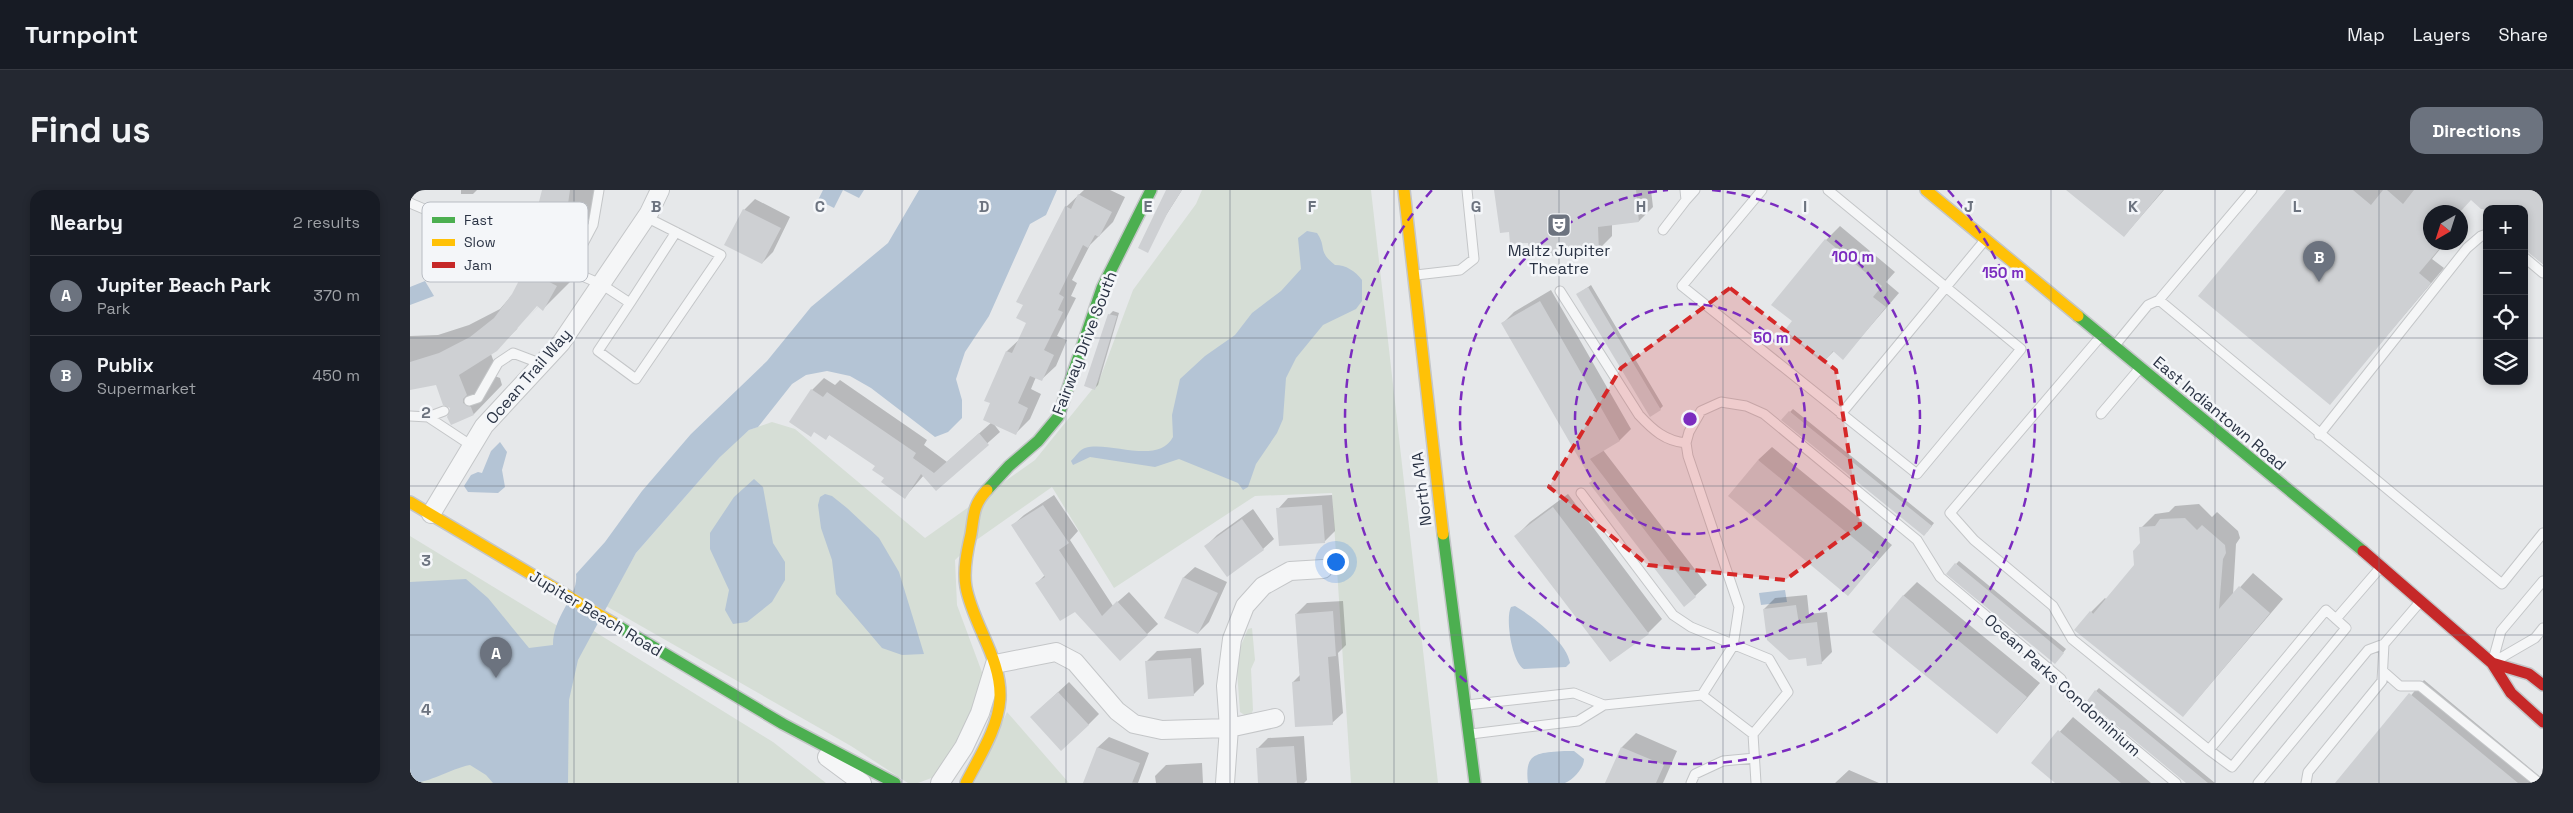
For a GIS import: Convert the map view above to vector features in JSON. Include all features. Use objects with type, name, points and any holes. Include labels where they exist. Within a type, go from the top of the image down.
[{"type":"street","name":"Ocean Trail Way","points":[[430,514],[484,426],[561,342],[646,217],[660,190]]},
{"type":"street","name":"Fairway Drive South","points":[[966,783],[992,732],[1000,699],[995,664],[974,615],[966,586],[966,559],[977,500],[1009,466],[1038,441],[1058,417],[1102,288],[1152,190]]},
{"type":"street","name":"North A1A","points":[[1404,190],[1475,783]]},
{"type":"street","name":"East Indiantown Road","points":[[1926,190],[1941,198],[1986,240],[2422,600],[2492,663],[2511,693],[2543,722]]},
{"type":"street","name":"Jupiter Beach Road","points":[[410,502],[783,724],[895,783]]},
{"type":"street","points":[[1225,783],[1229,728],[1226,686],[1232,640],[1245,606],[1263,586],[1290,571],[1323,569]]},
{"type":"street","points":[[940,783],[964,747],[980,713],[995,664],[1056,652],[1075,662],[1117,711],[1134,724],[1162,730],[1229,728],[1275,718]]},
{"type":"street","name":"East Indiantown Road","points":[[2492,663],[2529,674],[2543,685]]},
{"type":"street","name":"Jupiter Beach Road","points":[[783,724],[862,783]]},
{"type":"lane","points":[[588,235],[593,225],[599,190]]},
{"type":"lane","points":[[1413,276],[1460,270],[1474,259],[1467,190]]},
{"type":"lane","points":[[1685,190],[1686,200]]},
{"type":"lane","points":[[1663,230],[1695,190]]},
{"type":"lane","points":[[1762,190],[1682,286],[1916,474],[2021,349],[1828,190]]},
{"type":"lane","points":[[2114,346],[2148,305],[2159,300],[2252,190]]},
{"type":"lane","points":[[410,204],[422,209]]},
{"type":"lane","points":[[646,217],[676,232],[721,255],[636,380],[598,351],[676,232]]},
{"type":"lane","points":[[2319,435],[2467,248],[2483,235]]},
{"type":"lane","points":[[1841,414],[1986,240]]},
{"type":"lane","points":[[2528,260],[2543,272]]},
{"type":"lane","points":[[588,278],[601,284],[630,303]]},
{"type":"lane","points":[[1560,291],[1638,415],[1654,431],[1672,442],[1686,443],[1688,456],[1738,607],[1733,646],[1702,695]]},
{"type":"lane","points":[[2159,300],[2319,435],[2502,584],[2543,533]]},
{"type":"lane","points":[[2102,336],[1950,513],[1974,540],[2053,606],[2072,639],[2210,750],[2232,767],[2346,628],[2326,610],[2210,750]]},
{"type":"lane","points":[[469,401],[478,398],[498,363],[512,353],[542,364]]},
{"type":"lane","points":[[2101,414],[2140,368]]},
{"type":"lane","name":"Ocean Parks Condominium","points":[[1686,443],[1694,422],[1702,411],[1721,402],[1746,406],[1764,414],[1917,540],[1940,578],[2061,679],[2069,694],[2176,783]]},
{"type":"lane","points":[[410,416],[428,417],[444,411]]},
{"type":"lane","points":[[428,417],[472,446]]},
{"type":"lane","points":[[1581,493],[1673,615],[1691,626],[1733,646],[1769,659],[1788,692],[1753,734],[1756,783]]},
{"type":"lane","points":[[2336,619],[2381,566]]},
{"type":"lane","points":[[2492,663],[2501,631],[2543,581]]},
{"type":"lane","points":[[2258,783],[2368,650],[2384,644],[2422,600]]},
{"type":"lane","points":[[2492,663],[2535,638],[2543,628]]},
{"type":"lane","points":[[2306,783],[2308,772],[2382,681],[2384,644]]},
{"type":"lane","points":[[2383,671],[2400,686],[2420,686],[2538,783]]},
{"type":"lane","points":[[1465,705],[1574,693],[1604,705]]},
{"type":"lane","points":[[1469,734],[1578,721],[1604,705],[1702,695],[1753,734]]},
{"type":"lane","points":[[1691,783],[1695,774],[1723,761],[1755,758]]},
{"type":"highlighted area","points":[[1730,288],[1836,370],[1860,525],[1785,580],[1648,565],[1549,487],[1621,368]]},
{"type":"shaded area","points":[[1202,190],[1371,190],[1438,783],[1351,783],[1332,493],[1255,496],[1114,588],[1052,487],[975,541],[955,560],[957,605],[983,675],[969,724],[934,777],[918,783],[908,783],[851,746],[606,606],[636,553],[726,450],[749,430],[772,422],[795,429],[925,538],[1035,460],[1099,381],[1133,290],[1196,204]]},
{"type":"shaded area","points":[[410,536],[584,642],[592,630],[773,742],[826,783],[410,783]]},
{"type":"shaded area","points":[[1252,628],[1255,660],[1251,669],[1253,710],[1251,715],[1246,716],[1240,712],[1236,657],[1248,629]]},
{"type":"shaded area","points":[[1007,712],[1069,783],[974,783]]},
{"type":"water","points":[[823,190],[843,190],[834,208],[818,200]]},
{"type":"water","points":[[843,190],[864,190],[859,198]]},
{"type":"water","points":[[919,190],[1057,190],[1046,215],[1030,224],[989,316],[965,352],[956,379],[962,400],[962,418],[948,432],[935,437],[871,388],[850,376],[827,371],[806,375],[792,384],[758,427],[749,430],[720,457],[636,553],[578,660],[569,700],[568,783],[493,783],[486,775],[470,765],[425,781],[410,783],[410,582],[466,579],[488,598],[529,648],[553,645],[557,624],[574,590],[576,574],[605,542],[642,491],[691,434],[767,361],[811,307],[888,243]]},
{"type":"water","points":[[1307,231],[1317,233],[1329,260],[1335,265],[1350,269],[1362,280],[1362,301],[1356,309],[1323,325],[1296,358],[1286,378],[1283,419],[1277,433],[1256,464],[1248,487],[1243,490],[1238,483],[1179,459],[1155,467],[1090,457],[1073,465],[1071,461],[1079,451],[1085,448],[1095,446],[1145,451],[1156,450],[1166,445],[1173,437],[1172,415],[1180,379],[1205,356],[1235,335],[1252,313],[1281,291],[1301,269],[1298,238]]},
{"type":"water","points":[[426,282],[434,296],[410,305],[410,287]]},
{"type":"water","points":[[500,442],[507,452],[502,470],[505,487],[498,493],[468,492],[464,486],[471,475],[478,472],[482,473],[491,451]]},
{"type":"water","points":[[754,479],[763,487],[773,543],[785,562],[785,580],[772,602],[747,622],[733,624],[725,610],[729,590],[710,549],[710,533],[734,497]]},
{"type":"water","points":[[825,494],[832,496],[847,508],[879,538],[899,572],[924,654],[902,655],[882,648],[836,594],[832,560],[821,528],[818,505],[820,497]]},
{"type":"water","points":[[1785,590],[1787,602],[1761,605],[1759,593]]},
{"type":"water","points":[[1515,606],[1556,638],[1563,647],[1570,663],[1566,667],[1524,669],[1520,665],[1513,650],[1509,630],[1509,613],[1511,607]]},
{"type":"water","points":[[1574,751],[1584,759],[1582,766],[1575,776],[1565,783],[1528,783],[1528,765],[1535,756],[1547,752]]},
{"type":"building","points":[[542,190],[570,190],[568,202],[539,202]]},
{"type":"building","points":[[1166,190],[1182,190],[1168,212],[1148,253],[1138,248]]},
{"type":"building","name":"Maltz Jupiter Theatre","points":[[1494,190],[1636,190],[1639,222],[1598,227],[1599,252],[1530,258],[1528,243],[1510,244],[1509,232],[1500,233]]},
{"type":"building","points":[[2066,190],[2163,190],[2124,237]]},
{"type":"building","points":[[2286,190],[2353,190],[2371,205],[2383,190],[2387,190],[2403,204],[2414,190],[2543,190],[2543,264],[2528,252],[2528,205],[2483,205],[2483,209],[2481,209],[2471,200],[2466,205],[2423,205],[2423,250],[2438,250],[2419,273],[2431,283],[2330,405],[2198,296]]},
{"type":"building","points":[[1078,194],[1112,212],[1099,237],[1095,235],[1088,248],[1083,245],[1059,294],[1064,297],[1058,310],[1063,312],[1044,350],[1054,355],[1042,381],[1030,376],[1018,403],[1028,408],[1016,435],[983,420],[990,403],[984,401],[1006,351],[1012,353],[1026,323],[1016,318],[1023,305],[1016,302],[1065,206],[1071,209]]},
{"type":"building","points":[[743,209],[781,228],[762,264],[724,245]]},
{"type":"building","points":[[1825,239],[1882,286],[1873,297],[1886,307],[1843,360],[1833,351],[1823,363],[1784,331],[1792,321],[1771,305]]},
{"type":"building","points":[[518,282],[549,282],[557,286],[543,311],[537,306],[497,351],[459,375],[467,395],[463,399],[463,403],[471,407],[474,415],[451,425],[447,417],[450,408],[443,405],[436,385],[410,390],[410,362],[439,353],[470,337],[494,318],[512,294]]},
{"type":"building","points":[[1588,287],[1661,410],[1650,417],[1576,294]]},
{"type":"building","points":[[1540,301],[1620,441],[1590,459],[1696,597],[1684,607],[1589,483],[1592,481],[1501,323]]},
{"type":"building","points":[[1108,314],[1117,316],[1095,390],[1084,386]]},
{"type":"building","points":[[811,389],[823,397],[827,392],[916,453],[913,458],[934,473],[979,433],[989,445],[936,491],[921,474],[905,499],[881,482],[884,478],[872,470],[875,466],[829,435],[826,440],[814,432],[811,437],[789,422]]},
{"type":"building","points":[[1789,411],[1932,526],[1924,536],[1781,420]]},
{"type":"building","points":[[1758,460],[1879,559],[1848,596],[1728,496]]},
{"type":"building","points":[[1043,505],[1069,543],[1059,550],[1102,616],[1117,601],[1148,635],[1120,661],[1075,612],[1060,621],[1035,583],[1045,577],[1011,525]]},
{"type":"building","points":[[1322,505],[1325,543],[1279,546],[1276,508]]},
{"type":"building","points":[[1553,507],[1649,634],[1610,662],[1514,536]]},
{"type":"building","points":[[2185,518],[2197,530],[2202,525],[2225,545],[2226,553],[2223,559],[2219,609],[2239,586],[2270,613],[2183,717],[2074,630],[2090,611],[2093,614],[2134,565],[2133,551],[2140,543],[2139,527],[2155,526],[2160,519]]},
{"type":"building","points":[[1242,519],[1264,550],[1227,577],[1204,546]]},
{"type":"building","points":[[1955,563],[2064,653],[2055,664],[1946,574]]},
{"type":"building","points":[[1183,577],[1218,593],[1198,634],[1164,618]]},
{"type":"building","points":[[1903,595],[2027,697],[1997,734],[1872,632]]},
{"type":"building","points":[[1796,605],[1799,624],[1817,622],[1822,664],[1807,666],[1806,658],[1789,660],[1767,640],[1763,609]]},
{"type":"building","points":[[1333,611],[1336,656],[1328,657],[1333,725],[1295,727],[1292,682],[1300,681],[1295,614]]},
{"type":"building","points":[[1191,658],[1194,696],[1148,699],[1145,661]]},
{"type":"building","points":[[2095,690],[2208,783],[2186,783],[2087,701]]},
{"type":"building","points":[[1058,692],[1089,725],[1061,751],[1030,717]]},
{"type":"building","points":[[2409,693],[2518,783],[2335,783]]},
{"type":"building","points":[[2058,730],[2121,783],[2055,783],[2031,763]]},
{"type":"building","points":[[1294,746],[1297,783],[1258,783],[1256,748]]},
{"type":"building","points":[[1097,747],[1140,763],[1132,783],[1083,783]]},
{"type":"building","points":[[1621,747],[1664,765],[1656,783],[1605,783]]},
{"type":"traffic: fast","points":[[987,490],[1009,466],[1038,441],[1058,417],[1102,288],[1151,190]]},
{"type":"traffic: fast","points":[[2078,316],[2363,551]]},
{"type":"traffic: fast","points":[[1443,534],[1475,783]]},
{"type":"traffic: fast","points":[[613,623],[783,724],[895,783]]},
{"type":"traffic: slow","points":[[1404,190],[1443,534]]},
{"type":"traffic: slow","points":[[1926,190],[2078,316]]},
{"type":"traffic: slow","points":[[966,783],[992,732],[1000,699],[997,670],[975,615],[965,581],[966,560],[975,510],[982,495],[987,490]]},
{"type":"traffic: slow","points":[[410,502],[613,623]]},
{"type":"traffic: jam","points":[[2363,551],[2492,663],[2511,693],[2543,722]]},
{"type":"traffic: jam","points":[[2492,663],[2529,674],[2543,685]]},
{"type":"place","name":"Maltz Jupiter Theatre","points":[[1559,225]]},
{"type":"place","name":"Publix","points":[[2319,282]]},
{"type":"place","name":"Jupiter Beach Park","points":[[496,678]]}]
